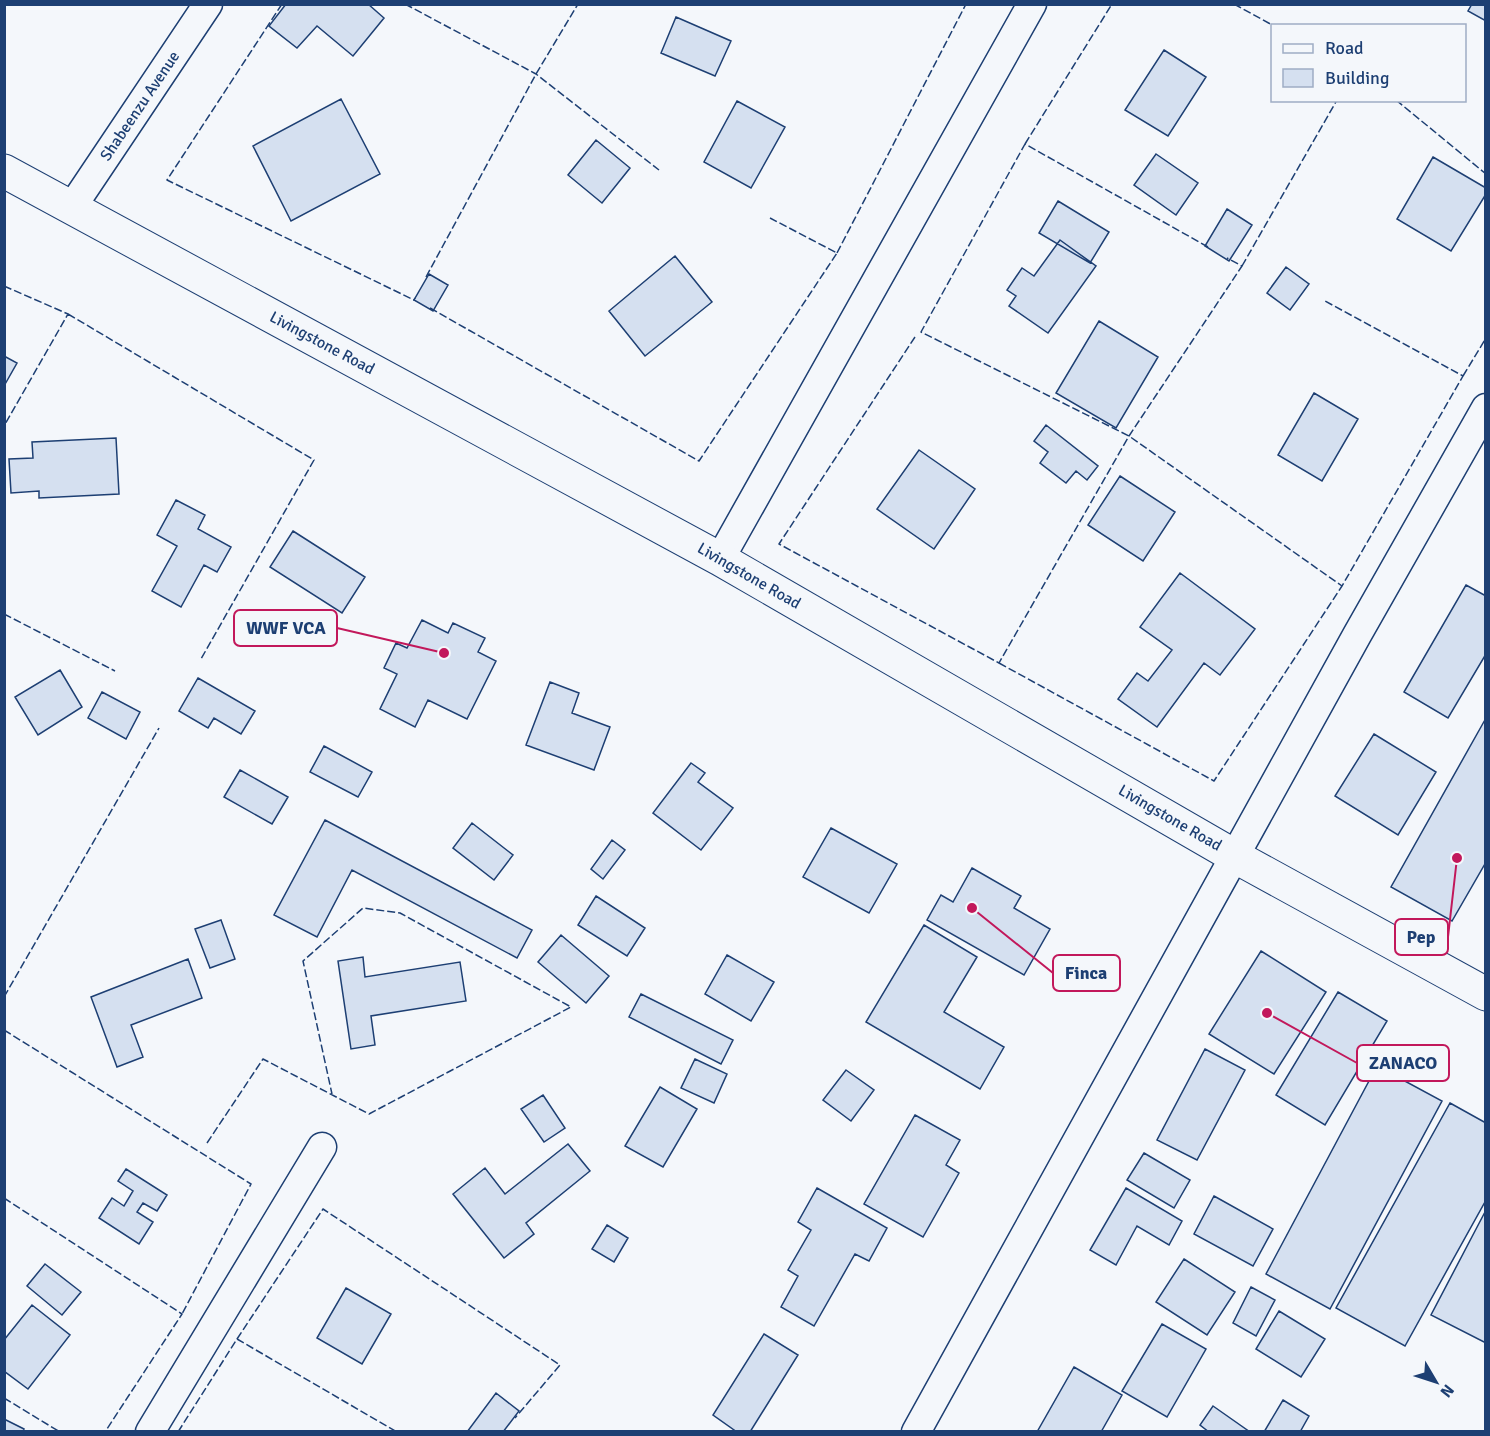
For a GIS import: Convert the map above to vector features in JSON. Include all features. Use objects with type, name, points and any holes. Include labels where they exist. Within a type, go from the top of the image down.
[{"type":"highway","name":"Livingstone Road","points":[[4,171],[720,559],[1236,856],[1485,994]]},
{"type":"street","name":"Shabeenzu Avenue","points":[[72,207],[208,4]]},
{"type":"street","points":[[720,559],[1032,4]]},
{"type":"street","points":[[916,1431],[1485,408]]},
{"type":"street","points":[[150,1431],[322,1147]]},
{"type":"building","points":[[286,4],[368,4],[384,18],[353,56],[317,26],[297,48],[269,26]]},
{"type":"building","points":[[1472,4],[1486,4],[1486,21],[1468,11]]},
{"type":"building","points":[[676,17],[731,41],[715,76],[661,53]]},
{"type":"building","points":[[1164,50],[1206,77],[1168,136],[1125,110]]},
{"type":"building","points":[[341,99],[380,174],[291,221],[253,146]]},
{"type":"building","points":[[737,101],[785,127],[751,188],[704,162]]},
{"type":"building","points":[[596,140],[630,168],[602,203],[568,175]]},
{"type":"building","points":[[1156,154],[1198,183],[1176,215],[1134,185]]},
{"type":"building","points":[[1433,157],[1486,188],[1486,194],[1451,251],[1397,219]]},
{"type":"building","points":[[1058,201],[1109,232],[1090,263],[1039,233]]},
{"type":"building","points":[[1227,209],[1252,225],[1229,261],[1205,246]]},
{"type":"building","points":[[1060,240],[1096,266],[1048,333],[1009,306],[1016,296],[1007,290],[1022,268],[1034,276]]},
{"type":"building","points":[[675,256],[712,302],[645,356],[609,311]]},
{"type":"building","points":[[1286,267],[1309,284],[1290,310],[1267,293]]},
{"type":"building","points":[[429,274],[448,285],[433,311],[414,300]]},
{"type":"building","points":[[1099,321],[1158,357],[1116,428],[1056,393]]},
{"type":"building","points":[[4,356],[17,363],[4,386]]},
{"type":"building","points":[[1314,393],[1358,419],[1322,481],[1278,455]]},
{"type":"building","points":[[1046,425],[1098,466],[1087,480],[1076,471],[1066,483],[1040,463],[1048,452],[1034,441]]},
{"type":"building","points":[[116,438],[119,494],[39,498],[39,491],[11,493],[9,459],[33,458],[32,442]]},
{"type":"building","points":[[919,450],[975,489],[934,549],[877,509]]},
{"type":"building","points":[[1120,476],[1175,512],[1143,561],[1088,525]]},
{"type":"building","points":[[176,500],[205,515],[198,529],[231,547],[217,572],[204,565],[181,607],[152,591],[177,546],[157,535]]},
{"type":"building","points":[[293,531],[365,577],[342,613],[270,567]]},
{"type":"building","points":[[1180,573],[1255,629],[1220,675],[1204,663],[1157,727],[1118,699],[1137,673],[1148,681],[1172,650],[1140,627]]},
{"type":"building","points":[[1466,585],[1486,596],[1486,654],[1448,718],[1404,692]]},
{"type":"building","points":[[422,620],[448,633],[453,623],[485,638],[478,652],[496,661],[467,719],[428,700],[415,727],[380,709],[397,674],[384,668],[396,643],[407,648]]},
{"type":"building","points":[[60,670],[82,707],[38,735],[15,697]]},
{"type":"building","points":[[198,678],[255,711],[241,734],[214,718],[208,728],[179,711]]},
{"type":"building","points":[[550,682],[579,693],[572,713],[610,727],[594,770],[526,745]]},
{"type":"building","points":[[102,692],[140,712],[126,739],[88,718]]},
{"type":"building","points":[[1486,718],[1486,862],[1452,921],[1391,887]]},
{"type":"building","points":[[1374,734],[1436,772],[1398,835],[1335,796]]},
{"type":"building","points":[[324,746],[372,772],[358,797],[310,772]]},
{"type":"building","points":[[691,763],[705,773],[698,782],[733,808],[701,850],[653,813]]},
{"type":"building","points":[[240,770],[288,797],[272,824],[224,797]]},
{"type":"building","points":[[325,820],[532,930],[517,958],[352,870],[317,937],[274,915]]},
{"type":"building","points":[[472,823],[513,855],[494,880],[453,848]]},
{"type":"building","points":[[831,828],[897,864],[869,913],[803,877]]},
{"type":"building","points":[[612,840],[625,850],[603,879],[591,869]]},
{"type":"building","points":[[972,868],[1021,896],[1014,908],[1050,929],[1024,975],[927,920],[941,895],[953,902]]},
{"type":"building","points":[[596,896],[645,928],[627,956],[578,925]]},
{"type":"building","points":[[221,920],[235,959],[210,968],[195,929]]},
{"type":"building","points":[[924,925],[977,957],[944,1012],[1004,1047],[980,1089],[866,1022]]},
{"type":"building","points":[[561,935],[609,976],[586,1003],[538,962]]},
{"type":"building","points":[[1261,951],[1326,992],[1274,1074],[1209,1034]]},
{"type":"building","points":[[727,955],[774,982],[751,1021],[705,994]]},
{"type":"building","points":[[363,957],[365,977],[460,962],[466,1001],[371,1016],[375,1045],[351,1049],[338,961]]},
{"type":"building","points":[[188,959],[202,998],[131,1025],[143,1057],[117,1067],[91,997]]},
{"type":"building","points":[[1338,992],[1387,1021],[1325,1125],[1276,1095]]},
{"type":"building","points":[[641,994],[733,1040],[721,1064],[629,1017]]},
{"type":"building","points":[[1205,1049],[1245,1070],[1197,1160],[1157,1140]]},
{"type":"building","points":[[695,1059],[727,1074],[714,1103],[681,1088]]},
{"type":"building","points":[[1377,1066],[1442,1101],[1330,1309],[1266,1274]]},
{"type":"building","points":[[846,1070],[874,1090],[851,1121],[823,1100]]},
{"type":"building","points":[[660,1087],[697,1109],[663,1167],[625,1146]]},
{"type":"building","points":[[543,1095],[565,1128],[544,1142],[521,1109]]},
{"type":"building","points":[[1450,1103],[1486,1123],[1486,1200],[1405,1346],[1336,1308]]},
{"type":"building","points":[[915,1115],[960,1140],[946,1165],[959,1173],[923,1237],[864,1204]]},
{"type":"building","points":[[568,1144],[590,1171],[526,1223],[534,1234],[504,1258],[453,1194],[485,1168],[505,1194]]},
{"type":"building","points":[[1144,1153],[1190,1180],[1174,1208],[1127,1180]]},
{"type":"building","points":[[126,1169],[167,1195],[157,1211],[143,1203],[137,1212],[153,1222],[139,1244],[99,1218],[112,1198],[124,1206],[133,1191],[118,1181]]},
{"type":"building","points":[[817,1188],[887,1228],[869,1261],[855,1254],[814,1326],[781,1307],[798,1276],[788,1270],[811,1230],[798,1222]]},
{"type":"building","points":[[1126,1188],[1182,1221],[1169,1245],[1137,1226],[1116,1265],[1090,1250]]},
{"type":"building","points":[[1214,1196],[1273,1229],[1253,1266],[1194,1234]]},
{"type":"building","points":[[1486,1210],[1486,1343],[1431,1315]]},
{"type":"building","points":[[607,1225],[628,1238],[614,1262],[592,1249]]},
{"type":"building","points":[[1184,1259],[1235,1292],[1207,1335],[1156,1302]]},
{"type":"building","points":[[45,1264],[81,1292],[62,1315],[27,1286]]},
{"type":"building","points":[[1251,1287],[1275,1300],[1256,1336],[1233,1323]]},
{"type":"building","points":[[346,1288],[391,1314],[362,1364],[317,1338]]},
{"type":"building","points":[[32,1305],[70,1335],[28,1389],[4,1371],[4,1340]]},
{"type":"building","points":[[1279,1311],[1325,1339],[1301,1377],[1256,1349]]},
{"type":"building","points":[[1162,1324],[1206,1349],[1167,1417],[1122,1391]]},
{"type":"building","points":[[764,1334],[798,1355],[750,1432],[737,1432],[713,1415]]},
{"type":"building","points":[[1074,1367],[1122,1395],[1101,1432],[1037,1432]]},
{"type":"building","points":[[496,1393],[519,1411],[503,1432],[467,1432]]},
{"type":"building","points":[[1283,1400],[1309,1416],[1300,1432],[1264,1432]]},
{"type":"building","points":[[1213,1406],[1250,1432],[1209,1432],[1200,1425]]},
{"type":"building","points":[[4,1419],[24,1429],[23,1432],[4,1432]]},
{"type":"fence","points":[[282,4],[167,180],[414,300],[415,298]]},
{"type":"fence","points":[[405,4],[536,74],[659,170]]},
{"type":"fence","points":[[426,277],[536,74],[578,4]]},
{"type":"fence","points":[[837,253],[966,4]]},
{"type":"fence","points":[[1025,144],[1112,4]]},
{"type":"fence","points":[[1234,4],[1271,24]]},
{"type":"fence","points":[[1242,266],[1336,102]]},
{"type":"fence","points":[[1398,102],[1486,174]]},
{"type":"fence","points":[[1208,247],[1025,144],[921,332],[1129,436],[1342,586],[1463,376],[1325,301]]},
{"type":"fence","points":[[430,308],[699,461],[837,253],[770,218]]},
{"type":"fence","points":[[915,337],[779,544],[999,663],[1129,436],[1242,266],[1227,258]]},
{"type":"fence","points":[[4,286],[68,314],[4,426]]},
{"type":"fence","points":[[68,314],[314,460],[201,659]]},
{"type":"fence","points":[[1463,376],[1486,338]]},
{"type":"fence","points":[[999,663],[1214,781],[1342,586]]},
{"type":"fence","points":[[4,614],[115,671]]},
{"type":"fence","points":[[4,997],[159,728]]},
{"type":"fence","points":[[207,1143],[263,1059],[369,1114],[571,1007],[400,913],[363,908],[303,961],[332,1094]]},
{"type":"fence","points":[[4,1030],[251,1184],[182,1314]]},
{"type":"fence","points":[[4,1198],[182,1314],[105,1432]]},
{"type":"fence","points":[[237,1339],[323,1209],[560,1365],[515,1418]]},
{"type":"fence","points":[[178,1432],[237,1339],[397,1432]]},
{"type":"fence","points":[[4,1398],[60,1432]]},
{"type":"place","name":"WWF VCA","points":[[444,653]]},
{"type":"place","name":"Pep","points":[[1457,858]]},
{"type":"place","name":"Finca","points":[[972,908]]},
{"type":"place","name":"ZANACO","points":[[1267,1013]]}]
